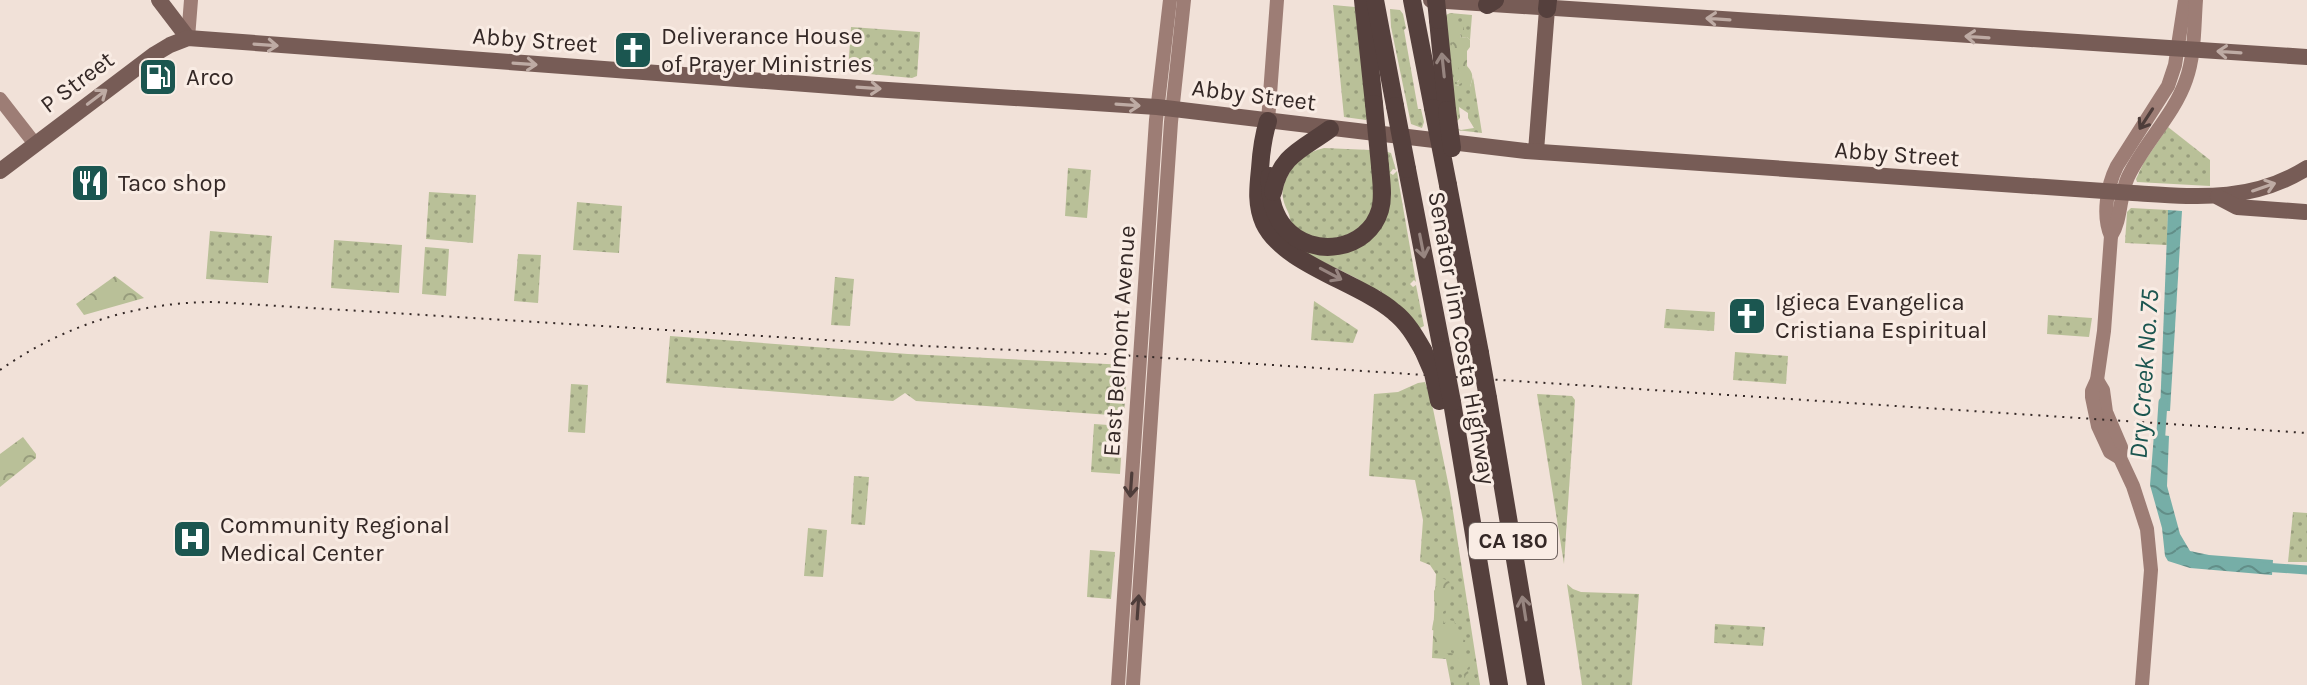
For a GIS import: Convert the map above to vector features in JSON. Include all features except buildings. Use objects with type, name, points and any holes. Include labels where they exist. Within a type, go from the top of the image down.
[{"type":"highway","points":[[1268,121],[1271,138],[1269,188],[1273,207],[1285,229],[1300,241],[1330,247],[1349,243],[1365,233],[1377,217],[1382,197],[1374,104],[1373,25],[1363,0]]},
{"type":"highway","name":"Senator Jim Costa Highway","points":[[1375,0],[1373,25],[1395,106],[1407,169],[1432,350],[1446,402],[1499,685]]},
{"type":"highway","name":"Senator Jim Costa Highway","points":[[1412,0],[1440,109],[1536,685]]},
{"type":"highway","points":[[1433,0],[1438,20],[1440,109]]},
{"type":"highway","points":[[1268,121],[1263,138],[1258,192],[1262,219],[1269,232],[1286,250],[1364,291],[1393,311],[1432,350]]},
{"type":"highway","points":[[1273,207],[1274,184],[1285,162],[1297,150],[1330,129]]},
{"type":"main road","points":[[159,0],[188,38]]},
{"type":"main road","points":[[188,38],[191,0]]},
{"type":"main road","name":"East Belmont Avenue","points":[[1133,685],[1155,337],[1170,0]]},
{"type":"main road","name":"East Belmont Avenue","points":[[1118,685],[1143,295],[1164,108],[1184,0]]},
{"type":"main road","points":[[1268,121],[1277,0]]},
{"type":"main road","points":[[1433,0],[1547,3],[2307,57]]},
{"type":"main road","points":[[2185,0],[2185,49]]},
{"type":"main road","points":[[2142,685],[2151,570],[2149,547],[2142,511],[2120,458],[2110,452],[2095,419],[2092,391],[2097,380],[2105,320],[2111,236],[2106,226],[2116,192],[2117,166],[2168,86],[2185,49],[2196,0]]},
{"type":"main road","points":[[1536,151],[1547,3]]},
{"type":"main road","name":"Abby Street","points":[[188,38],[1164,108],[1536,151],[2116,192],[2218,197],[2262,188],[2307,168]]},
{"type":"main road","name":"P Street","points":[[0,171],[158,52],[188,38]]},
{"type":"main road","points":[[0,99],[35,144]]},
{"type":"main road","points":[[2218,197],[2237,207],[2305,212]]},
{"type":"main road","points":[[1143,295],[1151,305],[1150,334],[1155,337]]},
{"type":"green space","points":[[1333,5],[1355,7],[1369,116],[1366,120],[1344,117]]},
{"type":"green space","points":[[1390,9],[1400,10],[1403,14],[1418,109],[1421,109],[1424,122],[1422,128],[1411,124]]},
{"type":"green space","points":[[1450,13],[1472,15],[1470,40],[1461,38],[1464,27],[1457,39],[1456,50],[1462,76],[1455,85],[1458,86],[1463,78],[1470,87],[1473,77],[1482,133],[1456,130],[1474,128],[1468,113],[1459,107],[1460,118],[1455,123],[1444,16]]},
{"type":"green space","points":[[1451,22],[1464,27],[1461,38],[1470,40],[1467,66],[1472,76],[1470,87],[1463,88],[1463,82],[1455,85],[1461,75],[1457,64],[1452,64],[1453,52],[1450,48],[1456,37],[1446,34]]},
{"type":"green space","points":[[851,27],[920,32],[917,76],[848,72]]},
{"type":"green space","points":[[2168,127],[2210,160],[2210,186],[2137,182],[2144,162]]},
{"type":"green space","points":[[1324,148],[1370,150],[1373,155],[1374,187],[1373,205],[1360,226],[1350,233],[1326,239],[1302,232],[1293,224],[1283,195],[1285,182],[1297,162]]},
{"type":"green space","points":[[1384,151],[1391,153],[1396,170],[1390,173],[1393,175],[1397,171],[1416,282],[1414,280],[1410,284],[1413,287],[1416,285],[1424,326],[1418,329],[1398,305],[1379,290],[1301,251],[1365,241]]},
{"type":"green space","points":[[1068,168],[1091,170],[1087,218],[1065,216]]},
{"type":"green space","points":[[429,192],[476,195],[473,243],[426,239]]},
{"type":"green space","points":[[577,202],[622,206],[619,253],[573,250]]},
{"type":"green space","points":[[2131,208],[2168,210],[2167,245],[2125,243],[2127,212]]},
{"type":"green space","points":[[210,231],[272,236],[268,283],[206,279]]},
{"type":"green space","points":[[334,240],[402,245],[399,293],[331,288]]},
{"type":"green space","points":[[425,247],[449,249],[446,296],[422,294]]},
{"type":"green space","points":[[518,254],[541,255],[538,303],[514,301]]},
{"type":"green space","points":[[115,276],[144,298],[84,315],[76,304]]},
{"type":"green space","points":[[835,277],[854,279],[850,326],[831,325]]},
{"type":"green space","points":[[1314,301],[1358,330],[1353,343],[1311,340]]},
{"type":"green space","points":[[1666,309],[1715,312],[1714,331],[1664,328]]},
{"type":"green space","points":[[2048,315],[2092,318],[2089,337],[2047,334]]},
{"type":"green space","points":[[670,336],[908,354],[1127,365],[1124,416],[916,401],[905,393],[893,401],[666,383]]},
{"type":"green space","points":[[1735,352],[1788,356],[1786,384],[1733,380]]},
{"type":"green space","points":[[1425,382],[1450,492],[1480,685],[1451,685],[1446,659],[1432,658],[1436,574],[1430,565],[1420,561],[1423,520],[1415,480],[1369,476],[1374,394],[1398,392]]},
{"type":"green space","points":[[571,384],[588,385],[585,433],[568,432]]},
{"type":"green space","points":[[1537,394],[1572,396],[1575,400],[1564,564]]},
{"type":"green space","points":[[1094,424],[1123,426],[1120,474],[1091,472]]},
{"type":"green space","points":[[23,437],[36,458],[0,487],[0,454]]},
{"type":"green space","points":[[854,476],[869,477],[865,525],[851,524]]},
{"type":"green space","points":[[2293,512],[2307,513],[2307,562],[2288,562]]},
{"type":"green space","points":[[808,528],[827,530],[823,577],[804,576]]},
{"type":"green space","points":[[1090,550],[1115,552],[1111,599],[1087,597]]},
{"type":"green space","points":[[1441,578],[1449,581],[1452,592],[1446,598],[1450,603],[1443,612],[1444,623],[1454,621],[1462,639],[1467,641],[1465,652],[1471,664],[1467,669],[1470,677],[1477,677],[1480,685],[1469,685],[1469,680],[1465,681],[1462,669],[1455,665],[1460,655],[1455,648],[1451,649],[1453,654],[1450,658],[1441,652],[1440,644],[1433,643],[1433,635],[1441,629],[1432,630],[1437,603],[1434,601],[1434,591]]},
{"type":"green space","points":[[1567,584],[1581,592],[1639,594],[1632,685],[1582,685]]},
{"type":"green space","points":[[1715,624],[1765,627],[1763,646],[1714,643]]},
{"type":"water","points":[[2168,210],[2182,211],[2170,411],[2160,411]]},
{"type":"water","points":[[2154,434],[2169,436],[2167,486],[2180,534],[2190,551],[2273,560],[2272,575],[2190,568],[2168,561],[2150,485]]},
{"type":"waterway","name":"Dry Creek No. 75","points":[[2160,447],[2163,402]]},
{"type":"waterway","name":"Dry Creek No. 75","points":[[2263,567],[2307,570]]},
{"type":"railway","points":[[0,370],[50,340],[102,319],[158,306],[215,302],[923,346],[1105,354],[2307,433]]},
{"type":"place","name":"Deliverance House of Prayer Ministries","points":[[633,50]]},
{"type":"place","name":"Arco","points":[[158,77]]},
{"type":"place","name":"Taco shop","points":[[90,183]]},
{"type":"place","name":"Igieca Evangelica Cristiana Espiritual","points":[[1747,316]]},
{"type":"place","name":"Community Regional Medical Center","points":[[192,539]]}]
